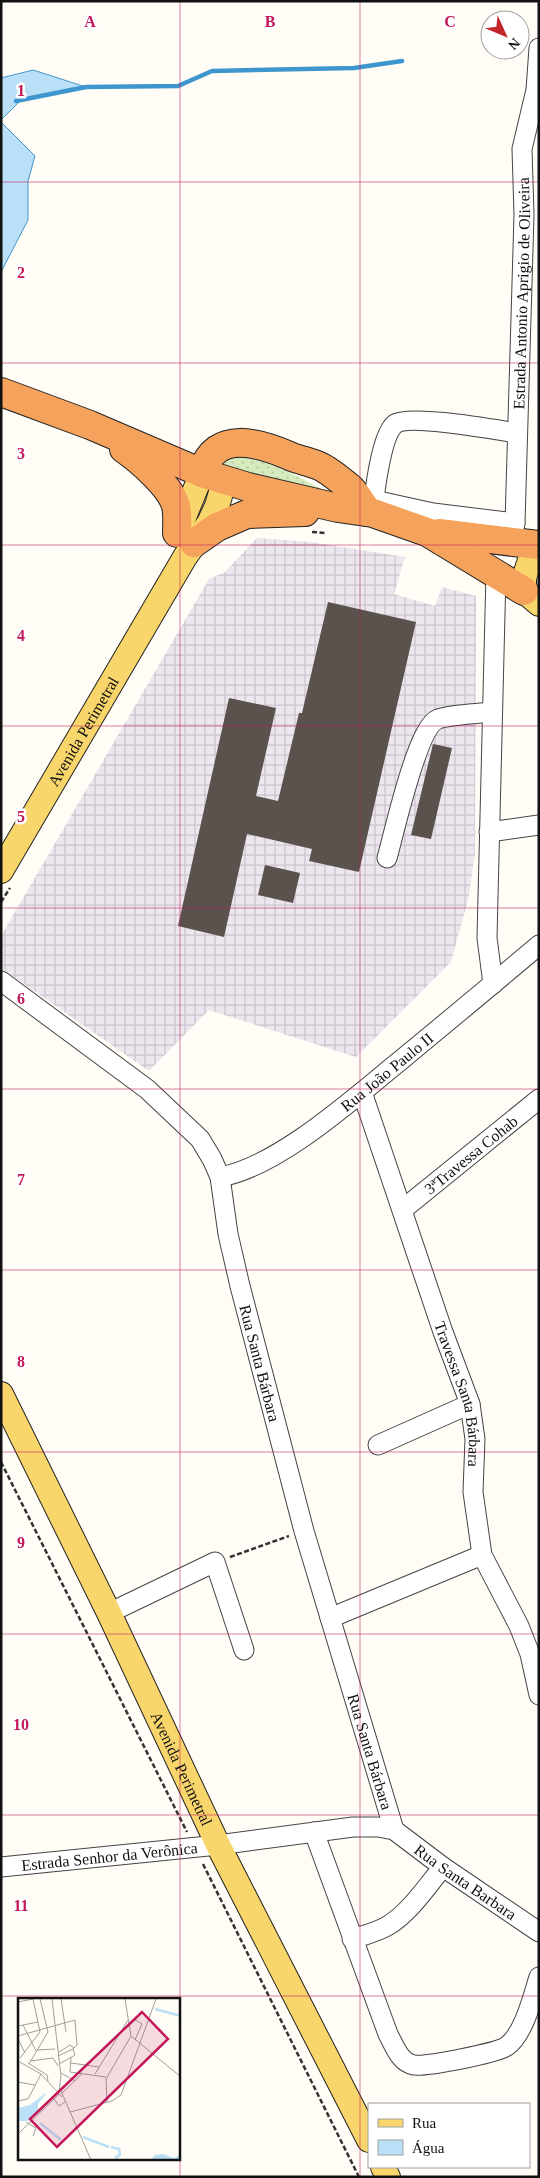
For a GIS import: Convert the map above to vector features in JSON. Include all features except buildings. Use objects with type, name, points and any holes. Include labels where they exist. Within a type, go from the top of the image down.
[{"type":"highway","points":[[1,392],[90,425],[213,476],[248,487],[338,508]]},
{"type":"highway","points":[[90,425],[131,453],[151,471],[176,505],[186,538],[247,514],[303,512],[338,508],[372,508]]},
{"type":"highway","points":[[213,476],[210,453],[224,445],[248,442],[269,446],[294,458],[319,466],[351,488],[372,508],[427,532],[496,573],[532,598]]},
{"type":"highway","points":[[427,532],[525,538]]},
{"type":"main road","points":[[186,538],[213,476]]},
{"type":"main road","name":"Avenida Perimetral","points":[[6,879],[166,590],[167,567],[186,538]]},
{"type":"main road","points":[[525,538],[524,578],[532,598]]},
{"type":"main road","name":"Avenida Perimetral","points":[[1,1394],[109,1613],[218,1845],[368,2138]]},
{"type":"street","name":"Estrada Antonio Aprigio de Oliveira","points":[[525,538],[517,433],[524,215],[522,148],[536,90],[539,48]]},
{"type":"street","points":[[517,433],[427,421],[405,421],[395,424],[388,434],[381,456],[372,508],[433,513],[525,538]]},
{"type":"street","points":[[493,984],[486,938],[496,573]]},
{"type":"street","points":[[387,858],[416,752],[428,727],[437,720],[492,712]]},
{"type":"street","points":[[488,832],[539,825]]},
{"type":"street","name":"Rua João Paulo II","points":[[220,1177],[238,1174],[285,1149],[362,1092],[539,945]]},
{"type":"street","name":"Rua Santa Bárbara","points":[[1,981],[147,1089],[183,1121],[200,1140],[220,1177],[228,1234],[240,1286],[304,1531],[394,1830]]},
{"type":"street","name":"Travessa Santa Bárbara","points":[[362,1092],[443,1332],[470,1404],[475,1439],[473,1492],[482,1555],[519,1626],[530,1654],[539,1695]]},
{"type":"street","name":"3ªTravessa Cohab","points":[[402,1210],[539,1099]]},
{"type":"street","points":[[378,1445],[470,1404]]},
{"type":"street","points":[[330,1618],[482,1555]]},
{"type":"street","points":[[109,1613],[215,1562],[244,1650]]},
{"type":"street","name":"Estrada Senhor da Verônica","points":[[1,1867],[195,1848],[353,1827],[378,1827],[394,1830]]},
{"type":"street","name":"Rua Santa Barbara","points":[[394,1830],[443,1867],[539,1932]]},
{"type":"street","points":[[314,1832],[388,2034],[404,2061],[414,2066],[486,2054],[508,2046],[519,2031],[539,1977]]},
{"type":"street","points":[[352,1939],[373,1933],[390,1924],[409,1908],[443,1867]]},
{"type":"path","points":[[306,531],[326,533]]},
{"type":"path","points":[[1,902],[6,879]]},
{"type":"path","points":[[1,1462],[359,2177]]},
{"type":"path","points":[[215,1562],[304,1531]]},
{"type":"shaded area","points":[[257,538],[311,542],[405,557],[394,594],[435,606],[442,587],[476,596],[475,852],[469,896],[451,962],[356,1057],[209,1010],[149,1071],[1,968],[1,936],[209,579],[225,572]]},
{"type":"green space","points":[[239,456],[279,468],[341,500],[214,463]]},
{"type":"water","points":[[33,70],[86,87],[21,100],[1,120],[1,78]]},
{"type":"water","points":[[1,122],[35,156],[28,181],[28,220],[1,272]]},
{"type":"waterway","points":[[16,101],[86,87],[178,86],[212,71],[354,68],[402,61]]}]
